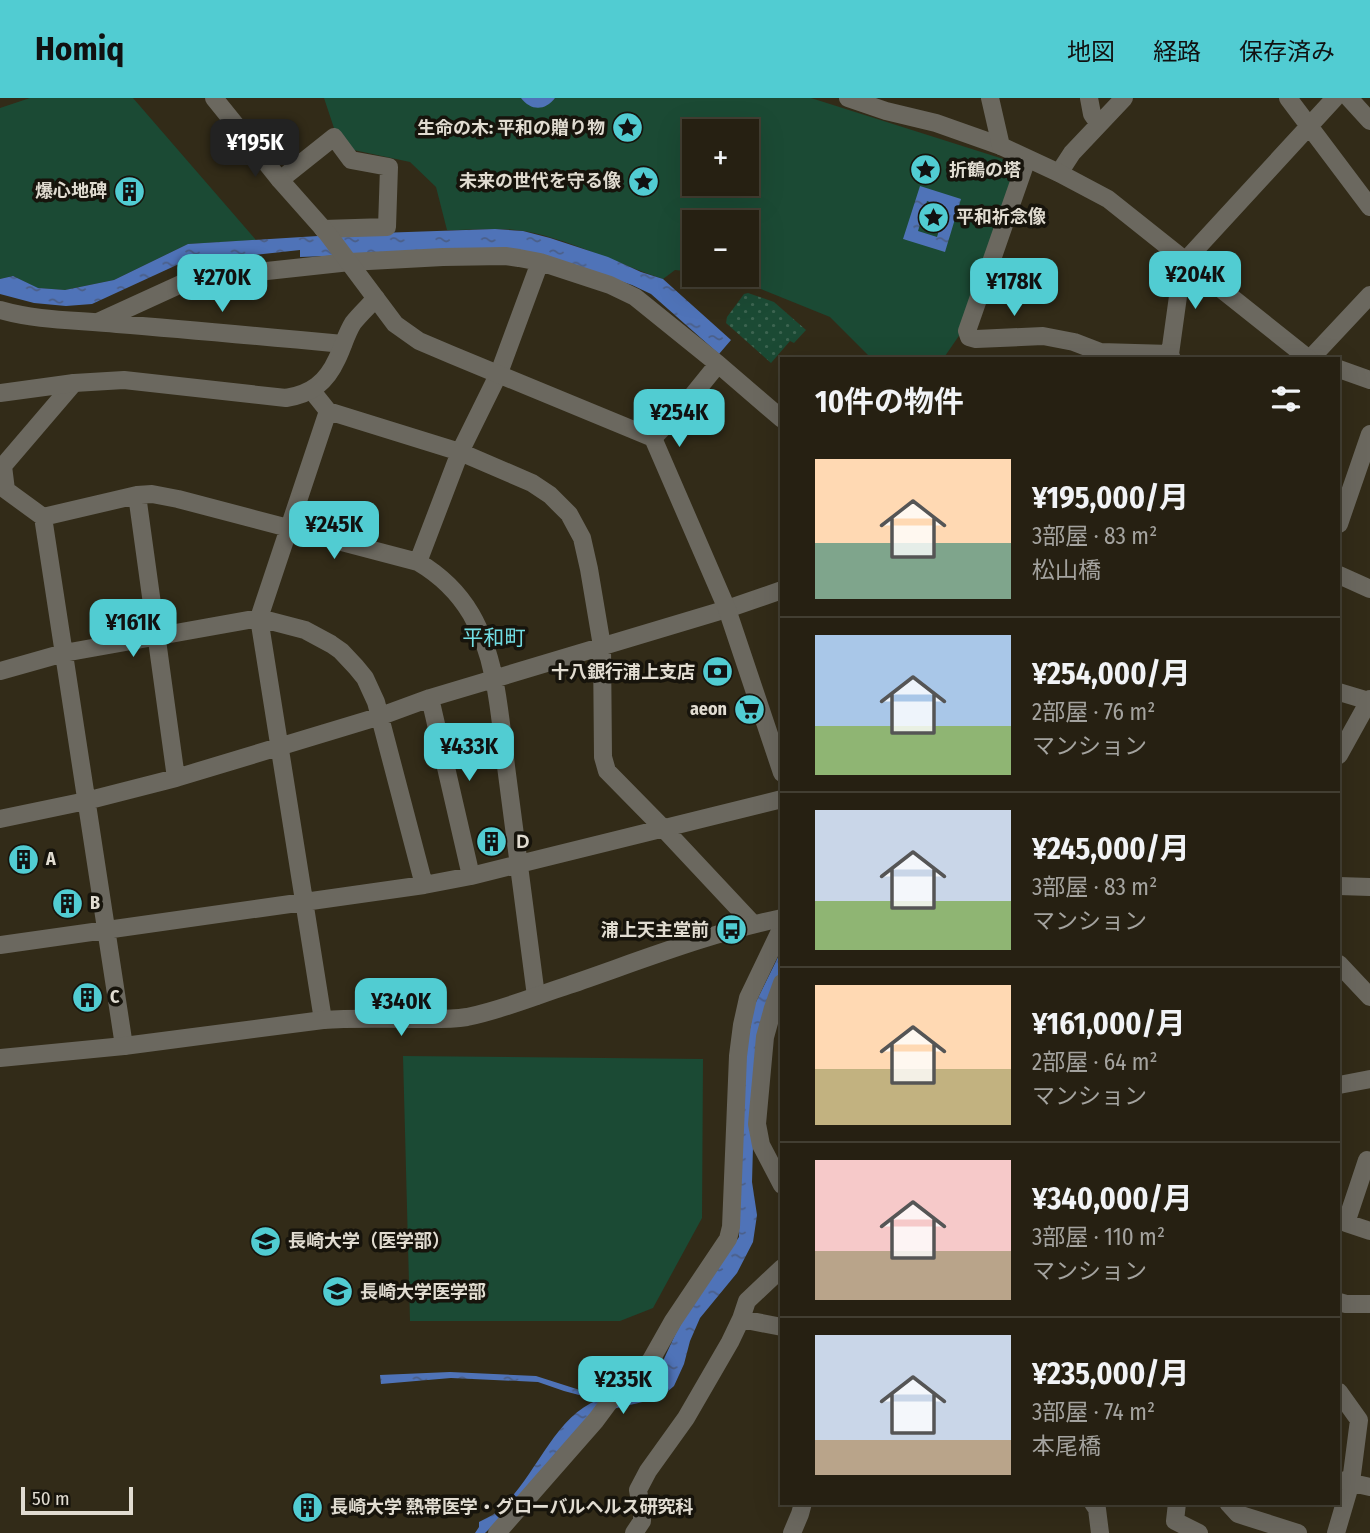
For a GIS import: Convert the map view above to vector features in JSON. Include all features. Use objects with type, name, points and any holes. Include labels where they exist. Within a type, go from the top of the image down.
[{"type":"street","points":[[214,98],[349,260],[395,324],[419,341],[653,438],[727,610],[780,767]]},
{"type":"street","points":[[848,98],[886,111],[936,123],[1001,146],[1108,200],[1307,357]]},
{"type":"street","points":[[990,98],[1001,146]]},
{"type":"street","points":[[1088,98],[1092,114],[1099,124]]},
{"type":"street","points":[[1059,173],[1072,153],[1124,98]]},
{"type":"street","points":[[1288,98],[1370,207]]},
{"type":"street","points":[[1027,159],[967,331],[969,337],[1043,336],[1074,342],[1100,352],[1171,357],[1185,261],[1335,98]]},
{"type":"street","points":[[1349,98],[1370,121]]},
{"type":"street","points":[[280,180],[334,137],[351,160],[389,167],[387,227],[325,231]]},
{"type":"street","points":[[98,322],[192,279],[349,260],[505,256],[540,262],[610,285],[635,297],[780,417]]},
{"type":"street","points":[[418,562],[460,452],[499,373],[540,262]]},
{"type":"street","points":[[1312,357],[1370,295]]},
{"type":"street","points":[[0,393],[74,383],[124,380],[286,398],[301,396],[312,391],[327,376],[354,323],[376,298]]},
{"type":"street","points":[[0,310],[52,320],[343,344]]},
{"type":"street","points":[[653,438],[684,406],[718,364]]},
{"type":"street","points":[[1340,369],[1370,380]]},
{"type":"street","points":[[74,383],[3,466],[6,490],[43,517],[124,1046]]},
{"type":"street","points":[[312,391],[328,411],[460,452],[531,483],[550,495],[569,514],[582,538],[602,646],[603,758],[607,771],[752,924]]},
{"type":"street","points":[[323,1020],[259,618],[328,411]]},
{"type":"street","points":[[1340,521],[1370,433]]},
{"type":"street","points":[[43,517],[137,495],[152,494],[418,562],[434,571],[449,585],[471,614],[494,679],[536,996]]},
{"type":"street","points":[[137,495],[176,778]]},
{"type":"street","points":[[1340,575],[1370,589]]},
{"type":"street","points":[[0,819],[176,778],[381,716],[430,698],[727,610],[780,591]]},
{"type":"street","points":[[0,671],[64,653],[259,618],[305,630],[321,638],[341,651],[365,678],[376,702],[424,886]]},
{"type":"street","points":[[1340,692],[1370,700],[1340,753]]},
{"type":"street","points":[[430,698],[471,876]]},
{"type":"street","points":[[0,945],[424,886],[780,800]]},
{"type":"street","points":[[1340,886],[1370,887]]},
{"type":"street","points":[[0,1058],[124,1046],[323,1020],[464,1017],[489,1012],[752,924],[780,918]]},
{"type":"street","points":[[497,1533],[596,1420],[619,1389],[650,1360],[728,1238],[731,1227],[738,1056],[742,1025],[748,999],[780,940]]},
{"type":"street","points":[[1340,965],[1370,998]]},
{"type":"street","points":[[780,989],[765,1037],[757,1124],[761,1145],[780,1181]]},
{"type":"street","points":[[1340,1085],[1370,1079]]},
{"type":"street","points":[[1367,1160],[1346,1223],[1370,1231]]},
{"type":"street","points":[[634,1533],[642,1521],[638,1490],[648,1471],[686,1418],[741,1319],[747,1301],[780,1270]]},
{"type":"street","points":[[1340,1302],[1370,1304]]},
{"type":"street","points":[[741,1319],[780,1327]]},
{"type":"street","points":[[1336,1533],[1364,1420],[1340,1393]]},
{"type":"street","points":[[1347,1483],[1370,1487]]},
{"type":"street","points":[[792,1533],[802,1505]]},
{"type":"street","points":[[1094,1505],[1100,1533]]},
{"type":"street","points":[[1177,1505],[1175,1521],[1199,1533]]},
{"type":"street","points":[[1230,1505],[1238,1514],[1291,1531]]},
{"type":"green space","points":[[30,98],[133,98],[256,240],[188,244],[114,280],[65,290],[37,288],[13,276],[0,279],[0,108]]},
{"type":"green space","points":[[324,98],[811,98],[1016,163],[965,327],[944,357],[870,357],[830,317],[756,287],[759,287],[759,210],[682,210],[682,271],[675,270],[663,279],[542,235],[505,229],[447,230],[436,187],[410,162],[349,149],[334,128]]},
{"type":"green space","points":[[744,294],[774,302],[806,330],[794,343],[790,341],[771,363],[726,323],[727,317]]},
{"type":"green space","points":[[403,1056],[703,1059],[702,1218],[653,1308],[620,1321],[410,1321]]},
{"type":"water","points":[[521,98],[555,98],[538,108]]},
{"type":"water","points":[[920,186],[961,199],[945,252],[903,239]],"holes":[[[927,201],[946,207],[937,237],[918,231]]]},
{"type":"water","points":[[495,229],[523,231],[550,238],[663,279],[731,340],[719,354],[651,294],[551,258],[502,249],[300,257],[300,250],[192,258],[92,304],[66,306],[34,303],[0,294],[0,279],[13,276],[38,288],[65,290],[114,280],[188,244]]},
{"type":"water","points":[[780,953],[780,976],[767,1011],[754,1110],[752,1182],[757,1215],[753,1242],[737,1273],[700,1318],[674,1386],[660,1398],[595,1413],[529,1491],[485,1533],[475,1533],[479,1522],[494,1514],[521,1486],[568,1421],[598,1400],[538,1382],[451,1378],[381,1384],[380,1375],[450,1372],[536,1376],[604,1399],[620,1395],[650,1381],[657,1374],[687,1313],[739,1237],[738,1207],[746,1052],[754,1006]]},
{"type":"place","name":"生命の木: 平和の贈り物","points":[[628,128]]},
{"type":"place","name":"折鶴の塔","points":[[926,170]]},
{"type":"place","name":"未来の世代を守る像","points":[[644,181]]},
{"type":"place","name":"爆心地碑","points":[[130,191]]},
{"type":"place","name":"平和祈念像","points":[[933,217]]},
{"type":"place","name":"十八銀行浦上支店","points":[[718,672]]},
{"type":"place","name":"aeon","points":[[750,709]]},
{"type":"place","name":"Ｄ","points":[[491,842]]},
{"type":"place","name":"A","points":[[23,859]]},
{"type":"place","name":"B","points":[[67,903]]},
{"type":"place","name":"浦上天主堂前","points":[[732,930]]},
{"type":"place","name":"C","points":[[87,997]]},
{"type":"place","name":"長崎大学（医学部）","points":[[265,1241]]},
{"type":"place","name":"長崎大学医学部","points":[[337,1292]]},
{"type":"place","name":"長崎大学 熱帯医学・グローバルヘルス研究科","points":[[307,1507]]},
{"type":"district","name":"平和町","points":[[494,638]]}]
